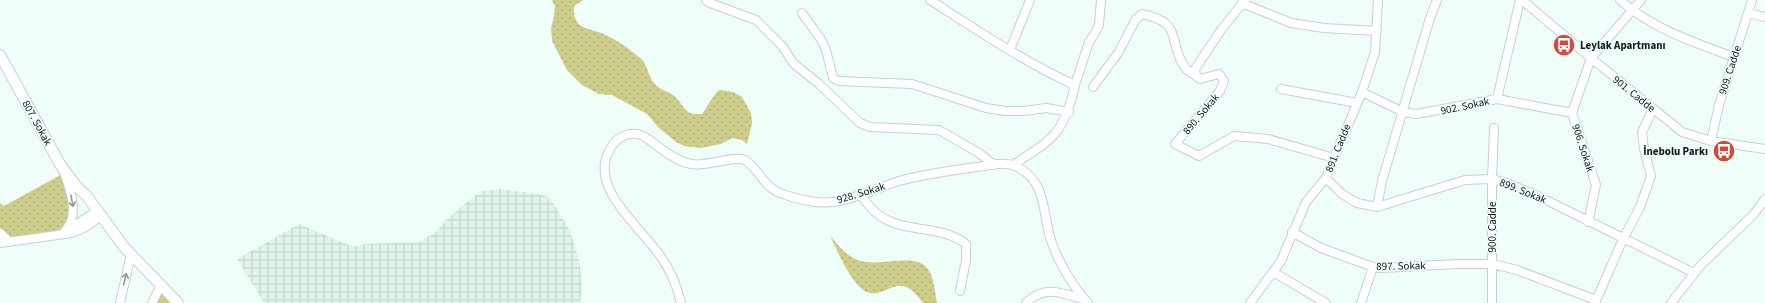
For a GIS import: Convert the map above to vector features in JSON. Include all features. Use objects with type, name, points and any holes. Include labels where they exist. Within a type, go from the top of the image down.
[{"type":"main road","name":"807. Sokak","points":[[0,55],[62,166],[78,188],[81,199],[97,214],[131,254],[178,303]]},
{"type":"street","points":[[706,0],[710,3],[760,22],[783,47],[793,63],[824,88],[860,123],[870,127],[939,130],[979,154],[994,165]]},
{"type":"street","points":[[930,0],[1010,50],[1057,77],[1075,85]]},
{"type":"street","points":[[1010,50],[1030,0]]},
{"type":"street","points":[[1087,301],[1060,260],[1052,243],[1039,188],[1031,177],[1013,165],[1052,139],[1059,130],[1068,112],[1089,42],[1099,25],[1101,0]]},
{"type":"street","name":"891. Cadde","points":[[1250,303],[1281,261],[1306,202],[1326,178],[1362,92],[1375,52],[1378,0]]},
{"type":"street","points":[[1377,207],[1382,181],[1428,25],[1438,0]]},
{"type":"street","points":[[1497,99],[1521,0]]},
{"type":"street","name":"901. Cadde","points":[[1521,0],[1682,132],[1711,141],[1765,149]]},
{"type":"street","points":[[1620,0],[1631,10],[1685,39],[1734,57]]},
{"type":"street","name":"906. Sokak","points":[[1588,222],[1596,185],[1572,113],[1591,58],[1641,0]]},
{"type":"street","name":"909. Cadde","points":[[1711,141],[1719,105],[1752,0]]},
{"type":"street","points":[[1196,76],[1196,69],[1200,62],[1221,30],[1244,2],[1291,23],[1324,28],[1377,31]]},
{"type":"street","points":[[1748,13],[1765,17]]},
{"type":"street","points":[[802,14],[822,41],[826,50],[833,78]]},
{"type":"street","points":[[1093,88],[1118,53],[1136,19],[1142,14],[1160,19],[1167,24],[1176,40],[1178,54],[1184,67],[1196,76]]},
{"type":"street","name":"890. Sokak","points":[[1196,76],[1200,79],[1219,74],[1224,81],[1220,91],[1175,144],[1199,156],[1234,136],[1268,139],[1334,158]]},
{"type":"street","points":[[824,88],[833,78]]},
{"type":"street","points":[[833,78],[846,82],[895,82],[912,84],[986,108],[1005,111],[1024,111],[1046,108],[1068,112]]},
{"type":"street","points":[[1281,89],[1357,104]]},
{"type":"street","name":"902. Sokak","points":[[1362,92],[1403,112],[1416,114],[1428,113],[1497,99],[1572,113]]},
{"type":"street","points":[[1596,301],[1623,238],[1640,207],[1651,176],[1644,149],[1642,132],[1653,109]]},
{"type":"street","name":"900. Cadde","points":[[1493,302],[1492,179],[1494,128]]},
{"type":"street","name":"928. Sokak","points":[[681,303],[678,288],[660,255],[633,224],[614,197],[606,181],[606,158],[613,143],[627,134],[638,134],[649,139],[674,158],[691,164],[715,164],[737,158],[745,160],[769,186],[778,192],[810,202],[845,200],[899,181],[930,174],[994,165],[1013,165]]},
{"type":"street","points":[[62,166],[71,196],[73,213],[71,224],[62,234]]},
{"type":"street","name":"899. Sokak","points":[[1326,178],[1342,194],[1357,203],[1377,207],[1465,180],[1492,179],[1507,183],[1538,196],[1694,273]]},
{"type":"street","points":[[860,194],[880,216],[893,223],[905,227],[952,236],[966,244],[966,260],[960,290]]},
{"type":"street","points":[[1671,303],[1694,273],[1754,214],[1765,199]]},
{"type":"street","points":[[0,243],[62,234],[97,214]]},
{"type":"street","name":"897. Sokak","points":[[1292,232],[1321,248],[1373,267],[1492,264],[1517,270],[1596,301]]},
{"type":"street","points":[[0,233],[9,241]]},
{"type":"street","points":[[120,303],[131,254]]},
{"type":"street","points":[[1361,303],[1373,267]]},
{"type":"street","points":[[1273,272],[1326,303]]},
{"type":"street","points":[[152,303],[161,285]]},
{"type":"street","points":[[1026,303],[1034,296],[1048,290],[1087,301]]},
{"type":"shaded area","points":[[500,189],[546,196],[554,204],[568,228],[575,245],[580,266],[582,288],[580,303],[264,303],[237,259],[299,224],[354,247],[366,244],[419,242],[436,232],[447,219],[482,191]]},
{"type":"green space","points":[[552,0],[583,0],[574,6],[574,14],[579,24],[583,27],[600,32],[610,37],[639,57],[644,62],[651,79],[655,84],[677,98],[687,111],[702,114],[719,90],[733,92],[742,97],[751,113],[752,123],[747,144],[742,140],[732,138],[721,144],[701,148],[684,146],[676,142],[658,127],[647,114],[612,95],[599,94],[582,85],[567,70],[552,41],[551,28],[555,6]]},
{"type":"green space","points":[[64,173],[73,213],[62,234],[9,241],[0,233],[0,203],[4,206]]},
{"type":"green space","points":[[830,236],[846,253],[858,260],[866,262],[914,261],[921,263],[927,268],[931,275],[937,303],[923,303],[907,287],[894,287],[874,293],[867,292],[856,283]]},
{"type":"green space","points":[[161,285],[178,303],[152,303]]},
{"type":"place","name":"Leylak Apartmanı","points":[[1564,45]]},
{"type":"place","name":"İnebolu Parkı","points":[[1724,151]]}]
